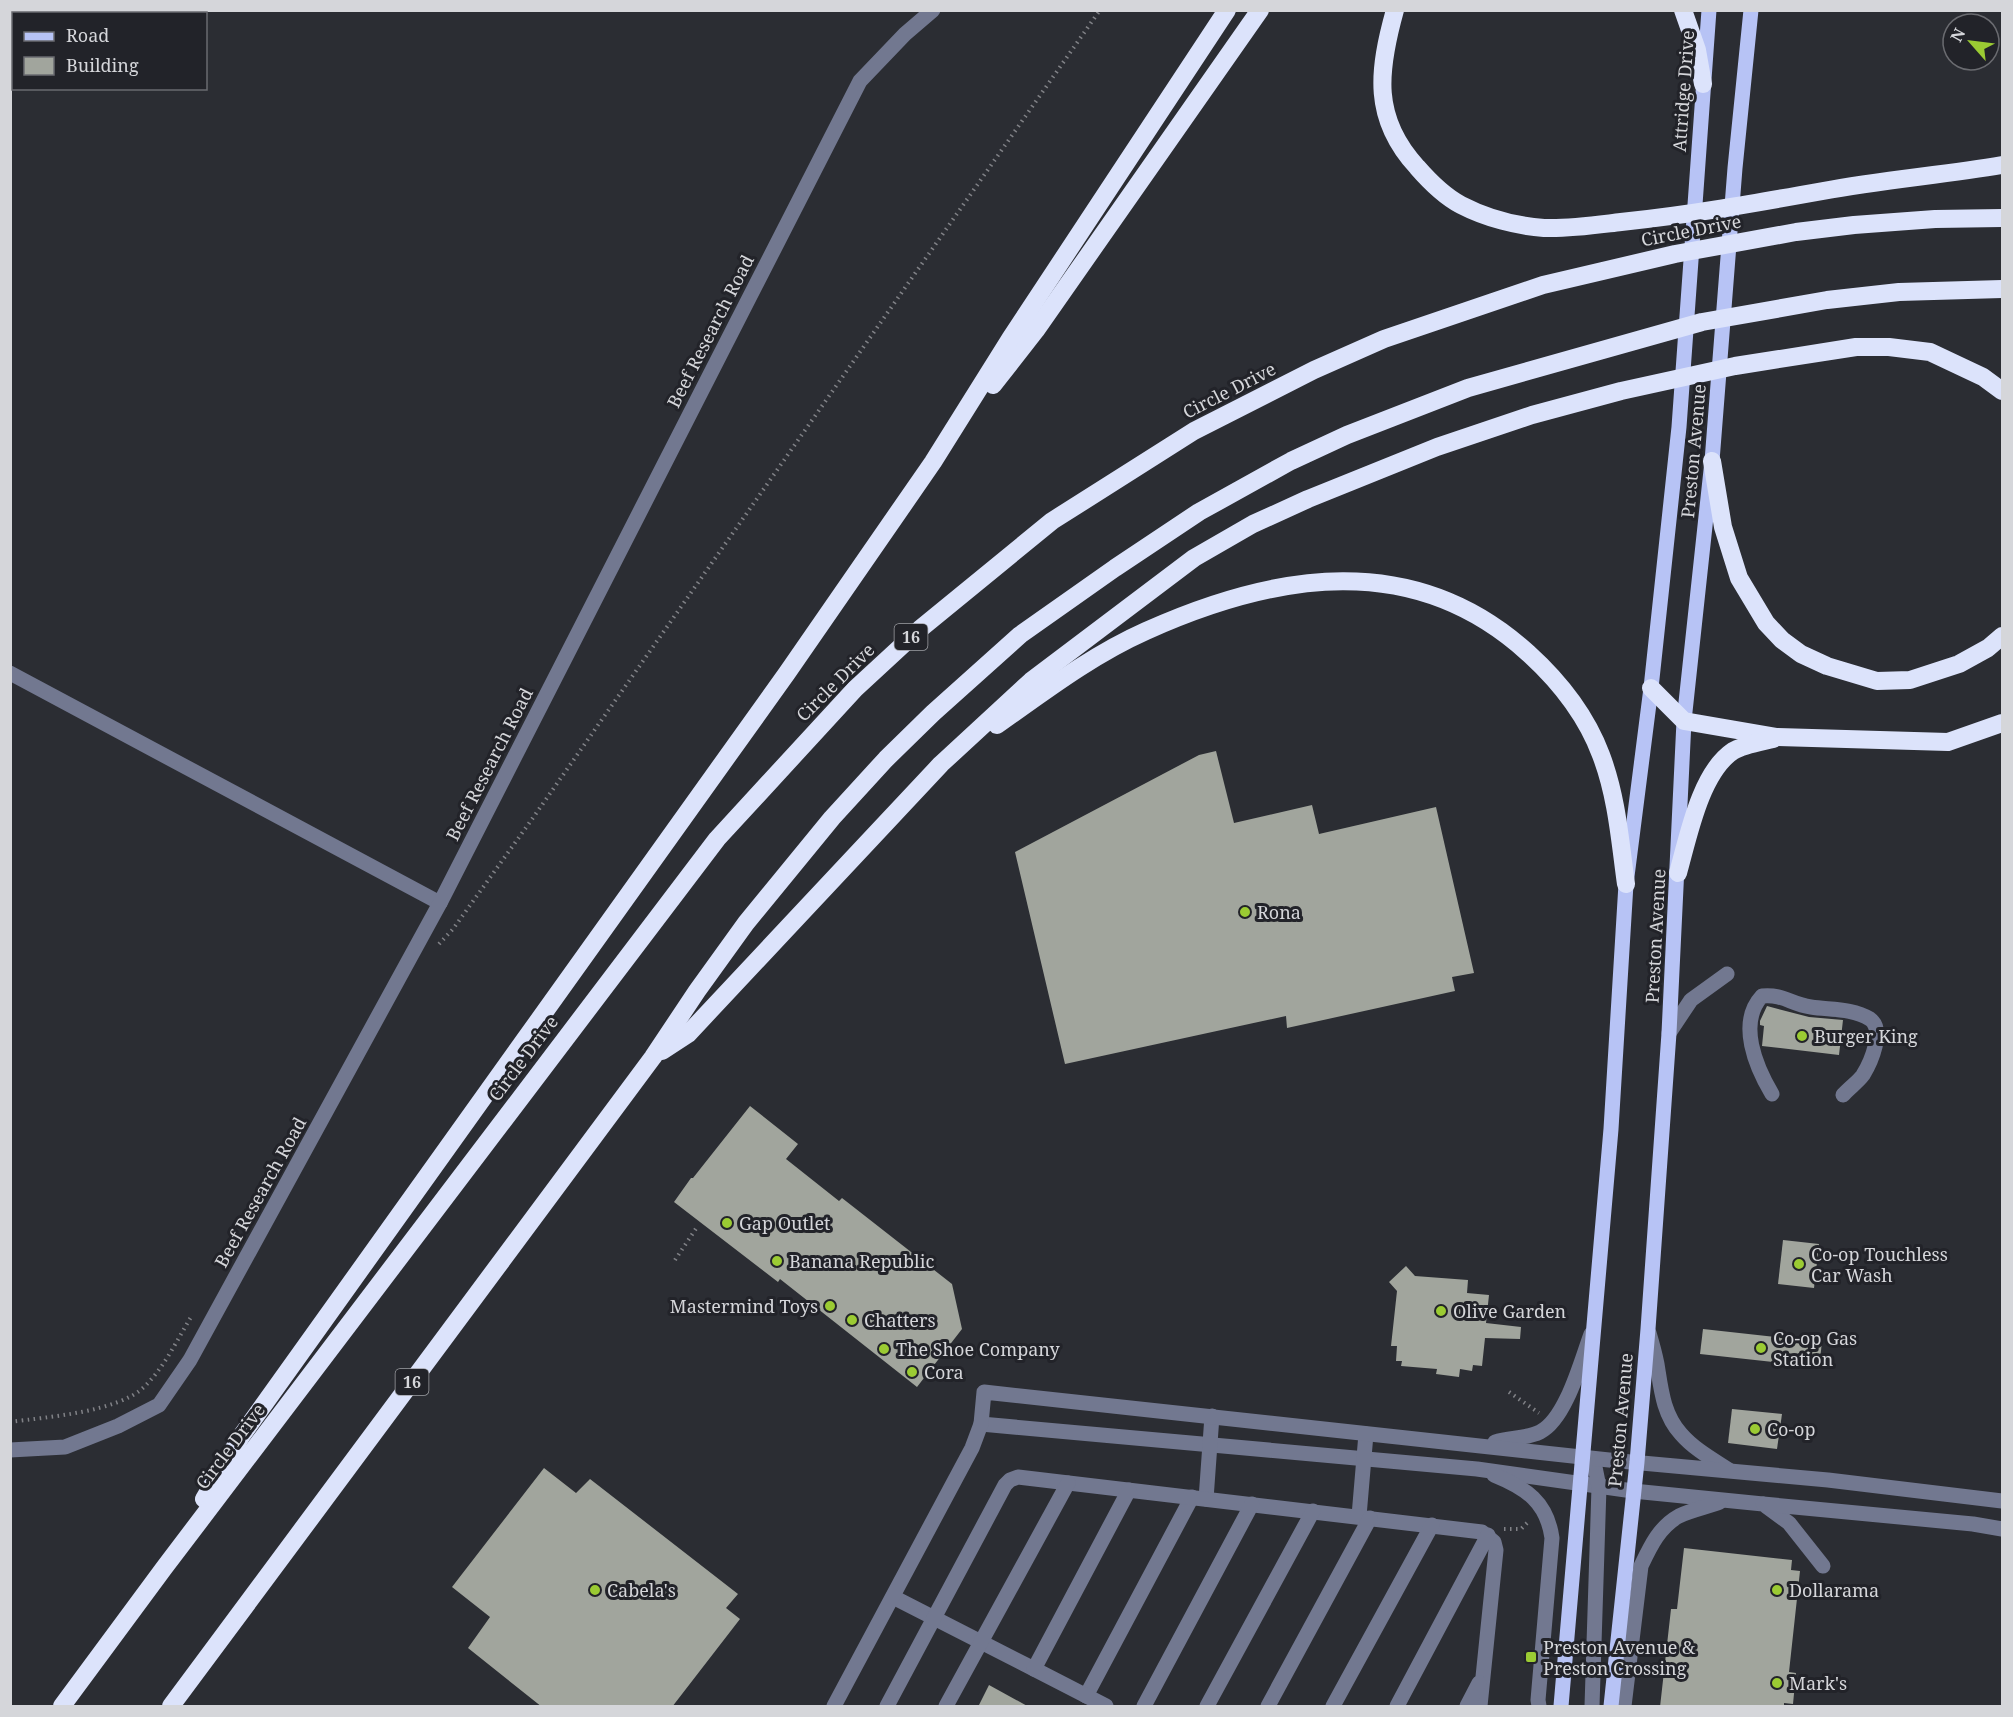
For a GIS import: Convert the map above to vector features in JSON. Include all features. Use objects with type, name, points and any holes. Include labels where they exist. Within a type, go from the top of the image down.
[{"type":"highway","points":[[164,1568],[242,1435],[780,682],[933,462],[1010,339],[1227,10]]},
{"type":"highway","points":[[933,462],[1036,330],[1260,10]]},
{"type":"highway","points":[[1395,10],[1383,60],[1382,88],[1385,114],[1396,141],[1436,188],[1460,205],[1486,215],[1544,228],[1583,226],[1679,216],[1860,184],[2002,165]]},
{"type":"highway","points":[[1683,10],[1697,50],[1703,84]]},
{"type":"highway","name":"Circle Drive","points":[[62,1707],[164,1568],[717,839],[855,690],[920,629],[1052,521],[1194,430],[1314,370],[1384,339],[1543,285],[1675,254],[1796,232],[1923,220],[2002,218]]},
{"type":"highway","name":"16","points":[[171,1707],[653,1057],[746,923],[832,818],[886,759],[933,713],[1020,635],[1198,512],[1291,461],[1347,435],[1457,392],[1702,322],[1827,300],[1889,293],[2002,290]]},
{"type":"highway","points":[[653,1057],[688,1034],[941,764],[1031,681],[1194,558],[1253,524],[1308,499],[1437,447],[1532,415],[1621,391],[1735,366],[1856,346],[1889,347],[1930,352],[1983,377],[2002,391]]},
{"type":"highway","points":[[1712,461],[1723,527],[1739,578],[1766,623],[1782,640],[1801,654],[1827,666],[1877,681],[1910,680],[1959,664],[1988,648],[2002,636]]},
{"type":"highway","points":[[941,764],[1088,662],[1145,631],[1179,617],[1249,594],[1304,583],[1350,580],[1395,586],[1440,598],[1487,621],[1523,648],[1554,677],[1590,732],[1600,754],[1616,809],[1626,884]]},
{"type":"highway","points":[[1652,688],[1684,721],[1777,737],[1948,742],[2002,723]]},
{"type":"highway","points":[[1678,873],[1699,799],[1715,770],[1733,751],[1777,737]]},
{"type":"main road","name":"Attridge Drive","points":[[1696,174],[1709,10]]},
{"type":"main road","name":"Preston Avenue","points":[[1611,1707],[1637,1462],[1648,1329],[1669,1033],[1684,721],[1716,419],[1735,168],[1751,10]]},
{"type":"main road","name":"Preston Avenue","points":[[1561,1707],[1611,1130],[1626,884],[1652,688],[1679,427],[1696,174]]},
{"type":"street","name":"Beef Research Road","points":[[10,1450],[65,1447],[118,1426],[159,1405],[190,1360],[440,903],[860,81],[905,34],[933,10]]},
{"type":"street","points":[[10,672],[440,903]]},
{"type":"street","points":[[1669,1033],[1691,1000],[1727,974]]},
{"type":"street","points":[[1772,1094],[1755,1061],[1750,1035],[1753,1005],[1762,996],[1774,995],[1784,997],[1794,1004],[1850,1011],[1871,1020],[1876,1026],[1878,1034],[1875,1046],[1863,1075],[1843,1095]]},
{"type":"street","points":[[1486,1445],[1504,1438],[1530,1436],[1550,1425],[1567,1400],[1593,1329]]},
{"type":"street","points":[[1648,1329],[1657,1364],[1659,1384],[1670,1419],[1690,1443],[1731,1472]]},
{"type":"street","points":[[834,1707],[972,1448],[981,1424],[984,1392],[1366,1434],[1828,1480],[2002,1501]]},
{"type":"street","points":[[1086,1696],[1199,1498],[1210,1445],[1212,1416]]},
{"type":"street","points":[[981,1424],[1477,1469],[1599,1487],[1973,1524],[2002,1529]]},
{"type":"street","points":[[1268,1707],[1365,1517],[1366,1434]]},
{"type":"street","points":[[1583,1456],[1595,1467],[1599,1487],[1592,1707]]},
{"type":"street","points":[[1477,1469],[1498,1477],[1530,1495],[1541,1505],[1550,1522],[1552,1538],[1539,1707]]},
{"type":"street","points":[[887,1707],[1005,1485],[1018,1477],[1472,1529],[1488,1535],[1494,1542],[1496,1550],[1480,1707]]},
{"type":"street","points":[[946,1707],[1068,1483]]},
{"type":"street","points":[[1034,1669],[1129,1490]]},
{"type":"street","points":[[1624,1707],[1641,1566],[1650,1546],[1663,1528],[1679,1516],[1726,1500]]},
{"type":"street","points":[[1144,1707],[1252,1504]]},
{"type":"street","points":[[1763,1504],[1789,1523],[1822,1566]]},
{"type":"street","points":[[1207,1707],[1313,1511]]},
{"type":"street","points":[[1333,1707],[1432,1525]]},
{"type":"street","points":[[1396,1707],[1488,1535]]},
{"type":"street","points":[[892,1597],[1106,1707]]},
{"type":"street","points":[[1467,1707],[1484,1674]]},
{"type":"path","points":[[476,898],[1100,10]]},
{"type":"path","points":[[675,1260],[698,1227]]},
{"type":"path","points":[[10,1422],[63,1415],[112,1404],[143,1389],[156,1373],[194,1312]]},
{"type":"path","points":[[1509,1392],[1539,1413]]},
{"type":"path","points":[[1488,1535],[1506,1528],[1521,1528],[1536,1515]]},
{"type":"building","name":"Rona","points":[[1216,751],[1234,823],[1312,805],[1319,834],[1436,807],[1474,973],[1452,977],[1455,991],[1287,1028],[1286,1016],[1065,1064],[1015,852],[1199,755]]},
{"type":"building","name":"Burger King","points":[[1767,1006],[1809,1017],[1843,1020],[1839,1055],[1762,1046],[1764,1026],[1760,1025],[1760,1021]]},
{"type":"building","points":[[750,1106],[798,1144],[786,1159],[839,1201],[842,1198],[952,1284],[962,1329],[917,1387],[780,1279],[778,1282],[674,1202]]},
{"type":"building","name":"Co-op Touchless Car Wash","points":[[1783,1240],[1819,1244],[1814,1288],[1778,1284]]},
{"type":"building","name":"Olive Garden","points":[[1406,1266],[1415,1276],[1468,1280],[1467,1293],[1489,1295],[1486,1323],[1521,1327],[1520,1339],[1485,1338],[1482,1366],[1473,1365],[1472,1371],[1460,1369],[1459,1377],[1436,1374],[1437,1369],[1401,1366],[1402,1361],[1396,1361],[1397,1346],[1391,1346],[1397,1291],[1389,1282]]},
{"type":"building","name":"Co-op Gas Station","points":[[1703,1329],[1822,1342],[1819,1367],[1700,1354]]},
{"type":"building","name":"Co-op","points":[[1732,1409],[1782,1414],[1777,1449],[1728,1443]]},
{"type":"building","name":"Cabela's","points":[[544,1468],[576,1493],[590,1479],[738,1594],[726,1608],[740,1619],[672,1707],[542,1707],[468,1648],[490,1617],[452,1587]]},
{"type":"building","points":[[1684,1548],[1792,1560],[1791,1570],[1800,1571],[1789,1672],[1796,1673],[1793,1704],[1784,1703],[1784,1707],[1660,1707],[1671,1609],[1677,1609]]},
{"type":"building","points":[[989,1685],[1029,1707],[978,1707]]},
{"type":"place","name":"Rona","points":[[1245,912]]},
{"type":"place","name":"Burger King","points":[[1802,1036]]},
{"type":"place","name":"Gap Outlet","points":[[727,1223]]},
{"type":"place","name":"Banana Republic","points":[[777,1261]]},
{"type":"place","name":"Co-op Touchless Car Wash","points":[[1799,1264]]},
{"type":"place","name":"Mastermind Toys","points":[[830,1306]]},
{"type":"place","name":"Olive Garden","points":[[1441,1311]]},
{"type":"place","name":"Chatters","points":[[852,1320]]},
{"type":"place","name":"Co-op Gas Station","points":[[1761,1348]]},
{"type":"place","name":"The Shoe Company","points":[[884,1349]]},
{"type":"place","name":"Cora","points":[[912,1372]]},
{"type":"place","name":"Co-op","points":[[1755,1429]]},
{"type":"place","name":"Cabela's","points":[[595,1590]]},
{"type":"place","name":"Dollarama","points":[[1777,1590]]},
{"type":"place","name":"Preston Avenue & Preston Crossing","points":[[1531,1657]]},
{"type":"place","name":"Mark's","points":[[1777,1683]]}]
